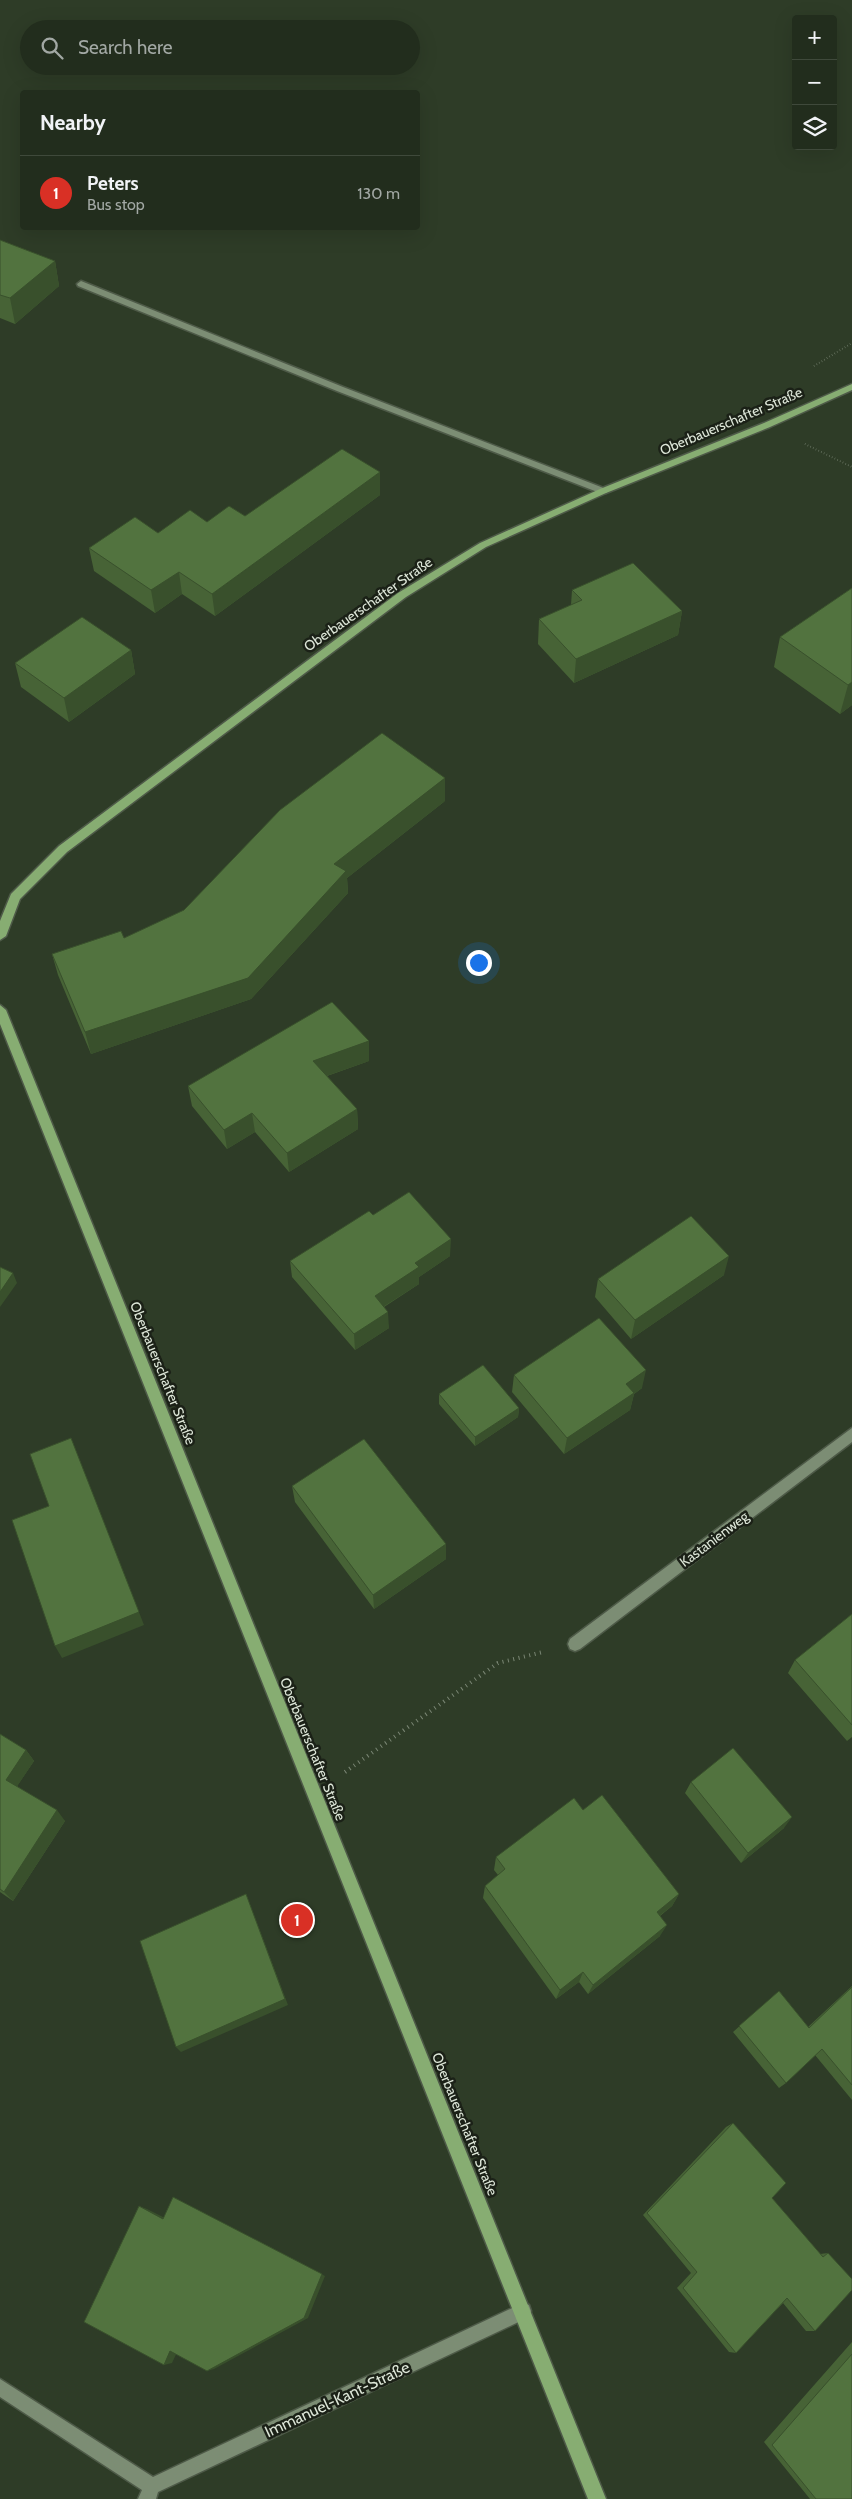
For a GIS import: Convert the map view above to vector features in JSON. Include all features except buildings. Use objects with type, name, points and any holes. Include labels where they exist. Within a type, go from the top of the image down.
[{"type":"main road","name":"Oberbauerschafter Straße","points":[[0,936],[15,898],[63,849],[402,595],[483,545],[603,491],[767,425],[852,387]]},
{"type":"main road","name":"Oberbauerschafter Straße","points":[[0,1010],[597,2499]]},
{"type":"street","points":[[81,284],[340,389],[603,491]]},
{"type":"street","name":"Kastanienweg","points":[[575,1644],[852,1434]]},
{"type":"street","name":"Immanuel-Kant-Straße","points":[[0,2387],[150,2493],[523,2311]]},
{"type":"path","points":[[767,425],[852,467]]},
{"type":"path","points":[[314,1794],[498,1663],[575,1644]]},
{"type":"place","name":"Peters","points":[[297,1920]]}]
